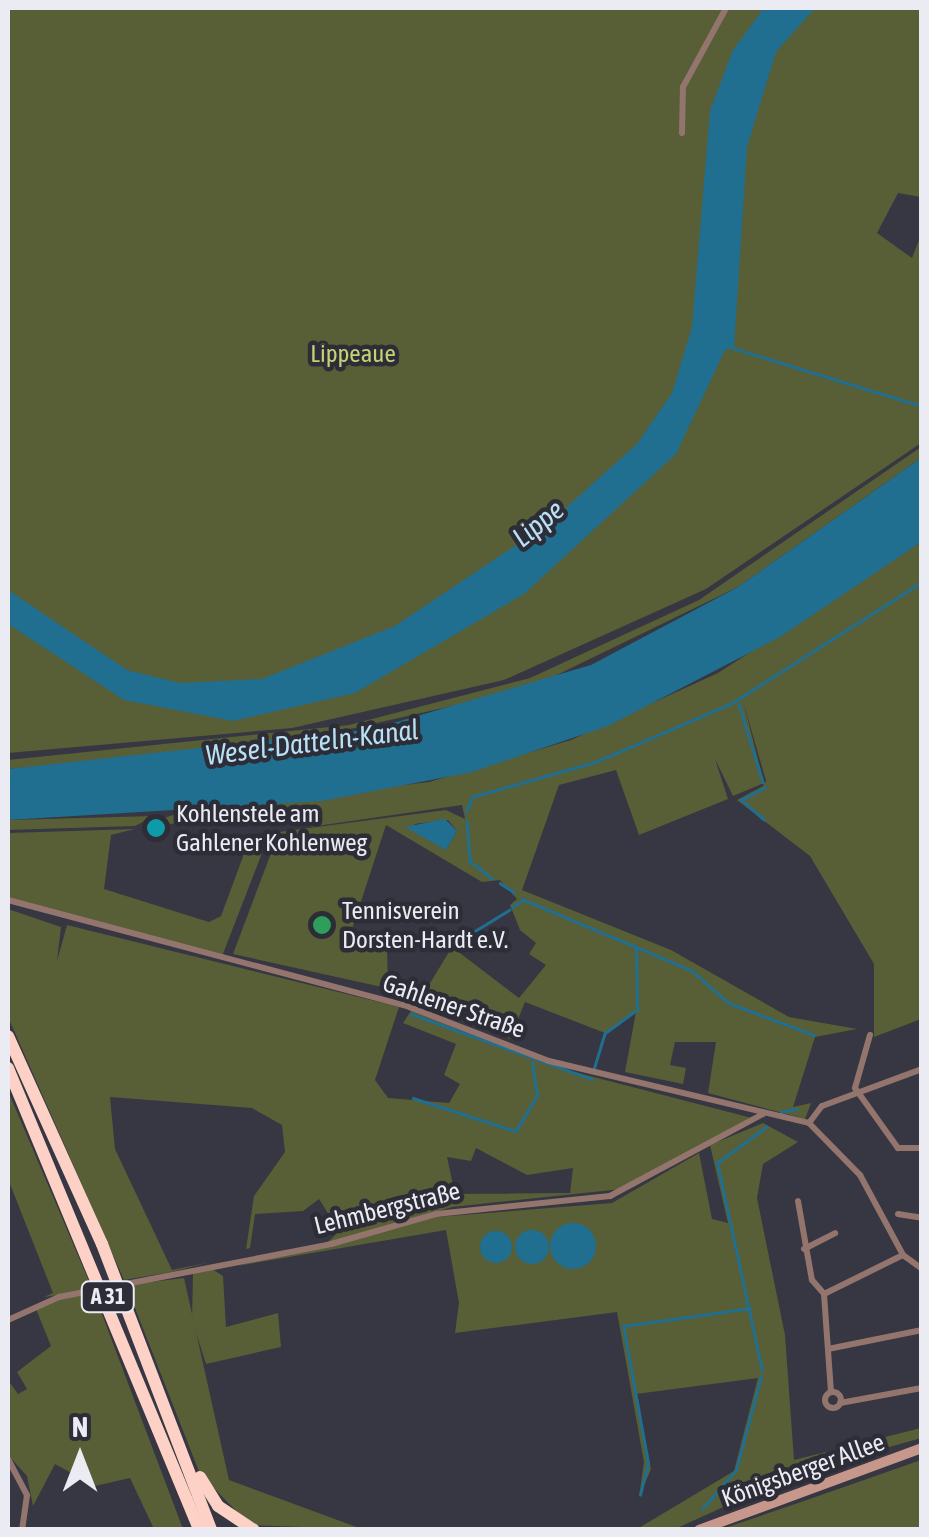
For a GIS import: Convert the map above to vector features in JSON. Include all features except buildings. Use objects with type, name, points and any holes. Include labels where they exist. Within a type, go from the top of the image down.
[{"type":"highway","name":"A 31","points":[[8,1036],[158,1384],[211,1530]]},
{"type":"highway","name":"A 31","points":[[8,1068],[199,1530]]},
{"type":"highway","points":[[158,1384],[208,1493],[254,1530]]},
{"type":"main road","name":"Königsberger Allee","points":[[698,1530],[922,1448]]},
{"type":"street","points":[[682,133],[684,86],[726,8]]},
{"type":"street","name":"Gahlener Straße","points":[[8,900],[94,930],[409,1007],[549,1062],[809,1124]]},
{"type":"street","points":[[870,1035],[855,1079],[898,1148],[922,1148]]},
{"type":"street","points":[[922,1069],[822,1106],[809,1124],[866,1184],[903,1255],[922,1269]]},
{"type":"street","name":"Lehmbergstraße","points":[[8,1320],[59,1296],[468,1208],[610,1196],[763,1114]]},
{"type":"street","points":[[798,1201],[804,1249],[824,1294],[831,1392],[826,1406],[922,1388]]},
{"type":"street","points":[[898,1214],[922,1218]]},
{"type":"street","points":[[804,1249],[836,1234]]},
{"type":"street","points":[[824,1294],[903,1255]]},
{"type":"street","points":[[828,1349],[922,1330]]},
{"type":"street","points":[[831,1392],[840,1403]]},
{"type":"street","points":[[8,1460],[26,1495],[22,1530]]},
{"type":"green space","name":"Lippeaue","points":[[8,8],[921,8],[921,197],[898,193],[877,233],[912,258],[921,235],[921,443],[706,589],[504,680],[292,728],[8,753]]},
{"type":"green space","points":[[921,447],[921,458],[738,587],[528,689],[283,744],[8,769],[8,760],[349,725],[530,678],[699,600]]},
{"type":"green space","points":[[921,542],[921,1019],[874,1037],[874,964],[810,856],[737,800],[763,786],[766,781],[743,701],[764,783],[733,796],[715,759],[728,799],[639,835],[616,770],[559,785],[522,890],[671,950],[789,1017],[857,1029],[815,1037],[793,1107],[811,1103],[805,1119],[708,1093],[716,1042],[675,1042],[670,1065],[686,1068],[683,1084],[625,1072],[636,1012],[605,1033],[525,1002],[510,1039],[418,1003],[452,947],[519,998],[546,965],[529,954],[536,943],[520,930],[510,905],[517,899],[500,880],[482,882],[386,825],[352,929],[376,950],[387,948],[388,984],[409,993],[233,954],[279,832],[446,810],[465,819],[462,805],[310,827],[282,816],[140,826],[182,812],[429,782],[571,740],[718,673]],"holes":[[[448,820],[457,831],[446,850],[414,824]]]},
{"type":"green space","points":[[155,816],[135,826],[8,830],[8,820]]},
{"type":"green space","points":[[135,829],[111,835],[104,889],[209,922],[221,916],[248,843],[170,837],[269,835],[221,959],[8,897],[8,833]]},
{"type":"green space","points":[[8,909],[61,927],[57,961],[67,925],[399,1007],[375,1080],[388,1098],[449,1103],[460,1084],[444,1075],[456,1044],[403,1023],[411,1011],[555,1067],[752,1118],[631,1188],[452,1207],[327,1243],[339,1231],[319,1199],[303,1211],[255,1214],[250,1248],[246,1249],[254,1196],[285,1152],[282,1125],[252,1108],[110,1097],[115,1149],[172,1270],[210,1262],[171,1272],[124,1280],[8,1017]],"holes":[[[476,1148],[527,1175],[573,1168],[570,1193],[455,1194],[447,1157],[471,1161]]]},
{"type":"green space","points":[[8,1091],[94,1293],[183,1529],[154,1529],[130,1478],[95,1486],[55,1464],[33,1506],[27,1476],[8,1455],[8,1380],[18,1394],[27,1389],[17,1372],[51,1346],[36,1309],[58,1295],[44,1297],[53,1293],[8,1179]]},
{"type":"green space","points":[[763,1123],[798,1142],[763,1164],[757,1198],[785,1335],[794,1460],[921,1428],[921,1438],[796,1474],[675,1529],[637,1529],[734,1471],[758,1378],[636,1394],[651,1469],[639,1497],[644,1462],[617,1312],[455,1333],[459,1303],[446,1230],[237,1266],[424,1218],[612,1203],[699,1153],[712,1219],[728,1223],[710,1145]]},
{"type":"green space","points":[[212,1269],[223,1276],[226,1327],[278,1313],[281,1347],[206,1364],[192,1320],[193,1273]]},
{"type":"green space","points":[[184,1278],[229,1480],[362,1529],[250,1525],[200,1474],[126,1285]]},
{"type":"green space","points":[[921,1460],[921,1529],[722,1529],[801,1502]]},
{"type":"water","points":[[764,8],[815,8],[776,52],[747,147],[734,348],[725,350],[676,454],[524,594],[355,693],[233,721],[124,700],[8,624],[8,590],[127,670],[180,683],[262,679],[395,626],[549,523],[637,444],[672,393],[692,327],[710,111],[733,50]]},
{"type":"water","name":"Wesel-Datteln-Kanal","points":[[921,458],[921,542],[780,637],[608,726],[472,772],[322,801],[8,820],[8,769],[373,729],[591,665],[738,587]]},
{"type":"water","points":[[445,819],[457,831],[446,850],[405,827]]},
{"type":"water","points":[[573,1223],[589,1230],[596,1246],[589,1262],[573,1269],[557,1262],[550,1246],[557,1230]]},
{"type":"water","points":[[532,1230],[544,1235],[549,1247],[544,1259],[532,1264],[520,1259],[515,1247],[520,1235]]},
{"type":"water","points":[[496,1231],[507,1236],[512,1247],[507,1258],[496,1263],[485,1258],[480,1247],[485,1236]]},
{"type":"waterway","points":[[733,348],[922,406]]},
{"type":"waterway","points":[[466,812],[472,797],[598,761],[732,703],[922,582]]},
{"type":"waterway","points":[[739,704],[763,782]]},
{"type":"waterway","points":[[764,820],[741,800],[765,787]]},
{"type":"waterway","points":[[467,821],[470,861],[492,878]]},
{"type":"waterway","points":[[500,883],[514,892]]},
{"type":"waterway","points":[[522,899],[691,970],[729,1003],[814,1035]]},
{"type":"waterway","points":[[512,907],[523,900]]},
{"type":"waterway","points":[[465,937],[509,910]]},
{"type":"waterway","points":[[594,1068],[605,1033],[637,1010],[636,948]]},
{"type":"waterway","points":[[411,1014],[592,1079]]},
{"type":"waterway","points":[[413,1098],[516,1131],[537,1095],[532,1063]]},
{"type":"waterway","points":[[781,1112],[797,1109]]},
{"type":"waterway","points":[[762,1371],[717,1163],[766,1127]]},
{"type":"waterway","points":[[640,1495],[648,1463],[623,1326],[751,1308]]},
{"type":"waterway","points":[[702,1509],[736,1470],[761,1376]]},
{"type":"place","name":"Kohlenstele am Gahlener Kohlenweg","points":[[156,828]]},
{"type":"place","name":"Tennisverein Dorsten-Hardt e.V.","points":[[322,925]]},
{"type":"water label","name":"Lippe","points":[[538,523]]}]
